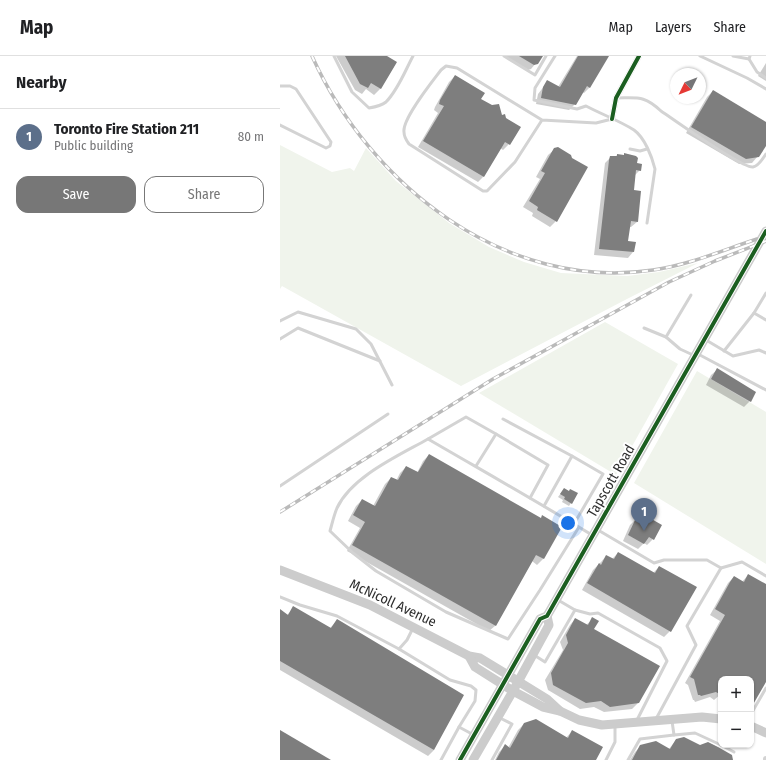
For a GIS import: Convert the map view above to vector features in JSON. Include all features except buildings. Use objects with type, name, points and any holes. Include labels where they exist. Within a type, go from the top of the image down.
[{"type":"street","points":[[612,119],[616,98],[639,56]]},
{"type":"street","name":"Tapscott Road","points":[[460,760],[540,620],[547,616],[557,600],[766,231]]},
{"type":"street","name":"McNicoll Avenue","points":[[280,570],[370,605],[469,656],[480,658],[547,699],[560,711]]},
{"type":"street","name":"Tapscott Road","points":[[473,760],[549,625],[547,616]]},
{"type":"street","name":"McNicoll Avenue","points":[[469,656],[476,667],[513,691],[543,707],[560,711],[579,720],[602,725],[702,717],[718,719]]},
{"type":"street","points":[[754,727],[766,733]]},
{"type":"lane","points":[[334,56],[352,92],[369,108],[385,103],[396,89],[413,56]]},
{"type":"lane","points":[[504,56],[535,75],[546,56]]},
{"type":"lane","points":[[555,56],[536,88],[534,100],[578,109],[586,106],[635,131],[642,138],[653,161],[655,169],[647,223]]},
{"type":"lane","points":[[700,56],[747,78],[766,89]]},
{"type":"lane","points":[[733,56],[750,57],[757,72],[766,78]]},
{"type":"lane","points":[[542,120],[515,162],[487,191],[477,189],[409,144],[405,138],[404,132],[409,116],[440,70],[446,66],[457,68],[542,120],[596,123],[612,119]]},
{"type":"lane","points":[[280,86],[290,86],[296,89],[331,142],[330,146],[326,148],[280,125]]},
{"type":"lane","points":[[616,98],[641,98],[652,102],[661,111],[746,165],[752,167],[756,166],[766,154]]},
{"type":"lane","points":[[630,149],[640,151],[647,148]]},
{"type":"lane","points":[[724,350],[754,313],[766,293]]},
{"type":"lane","points":[[666,337],[691,295]]},
{"type":"lane","points":[[280,321],[298,312],[356,329],[372,344],[392,385]]},
{"type":"lane","points":[[754,313],[766,320]]},
{"type":"lane","points":[[280,339],[298,328],[380,361]]},
{"type":"lane","points":[[644,328],[666,337],[680,349],[696,355],[766,390]]},
{"type":"lane","points":[[705,339],[733,356],[759,350],[766,353]]},
{"type":"lane","points":[[280,486],[388,414]]},
{"type":"lane","points":[[530,498],[548,465],[466,418],[376,468],[357,483],[345,496],[338,507],[330,531],[353,553],[376,571],[446,612],[508,639],[579,527]]},
{"type":"lane","points":[[503,419],[603,474],[574,524]]},
{"type":"lane","points":[[476,466],[496,434]]},
{"type":"lane","points":[[428,439],[579,527],[595,533],[654,563],[664,560],[707,560],[721,568]]},
{"type":"lane","points":[[544,506],[572,456]]},
{"type":"lane","points":[[655,721],[696,645],[687,626],[721,568],[742,562],[766,576]]},
{"type":"lane","points":[[280,597],[300,605],[337,616],[395,648],[400,649],[450,680],[471,686],[476,690],[475,701],[441,760]]},
{"type":"lane","points":[[557,600],[575,610],[590,614],[598,613],[660,648],[667,661],[635,722]]},
{"type":"lane","points":[[533,654],[545,662],[575,610]]},
{"type":"lane","points":[[400,649],[413,628]]},
{"type":"lane","points":[[752,712],[766,688]]},
{"type":"lane","points":[[492,760],[512,724],[498,717]]},
{"type":"lane","points":[[672,719],[674,735]]},
{"type":"lane","points":[[606,760],[614,742],[615,724]]},
{"type":"lane","points":[[460,727],[474,736]]},
{"type":"lane","points":[[628,760],[640,739],[695,733],[718,744]]},
{"type":"lane","points":[[727,748],[734,752]]},
{"type":"shaded area","points":[[280,145],[332,172],[350,168],[354,171],[366,148],[396,181],[449,223],[489,247],[524,262],[561,273],[627,276],[659,272],[698,263],[461,386],[282,286],[280,289]]},
{"type":"shaded area","points":[[605,322],[678,364],[616,475],[479,393]]},
{"type":"shaded area","points":[[697,371],[766,412],[766,564],[634,483]]},
{"type":"railway","points":[[312,56],[337,103],[369,147],[407,186],[449,220],[496,246],[546,264],[599,272],[653,270],[666,268],[693,261],[757,239]]},
{"type":"railway","points":[[280,512],[493,379],[669,282],[715,261],[766,241]]},
{"type":"cycle path","points":[[612,119],[616,98],[639,56]]},
{"type":"cycle path","points":[[460,760],[540,619],[547,616],[766,231]]},
{"type":"place","name":"Toronto Fire Station 211","points":[[644,531]]}]
